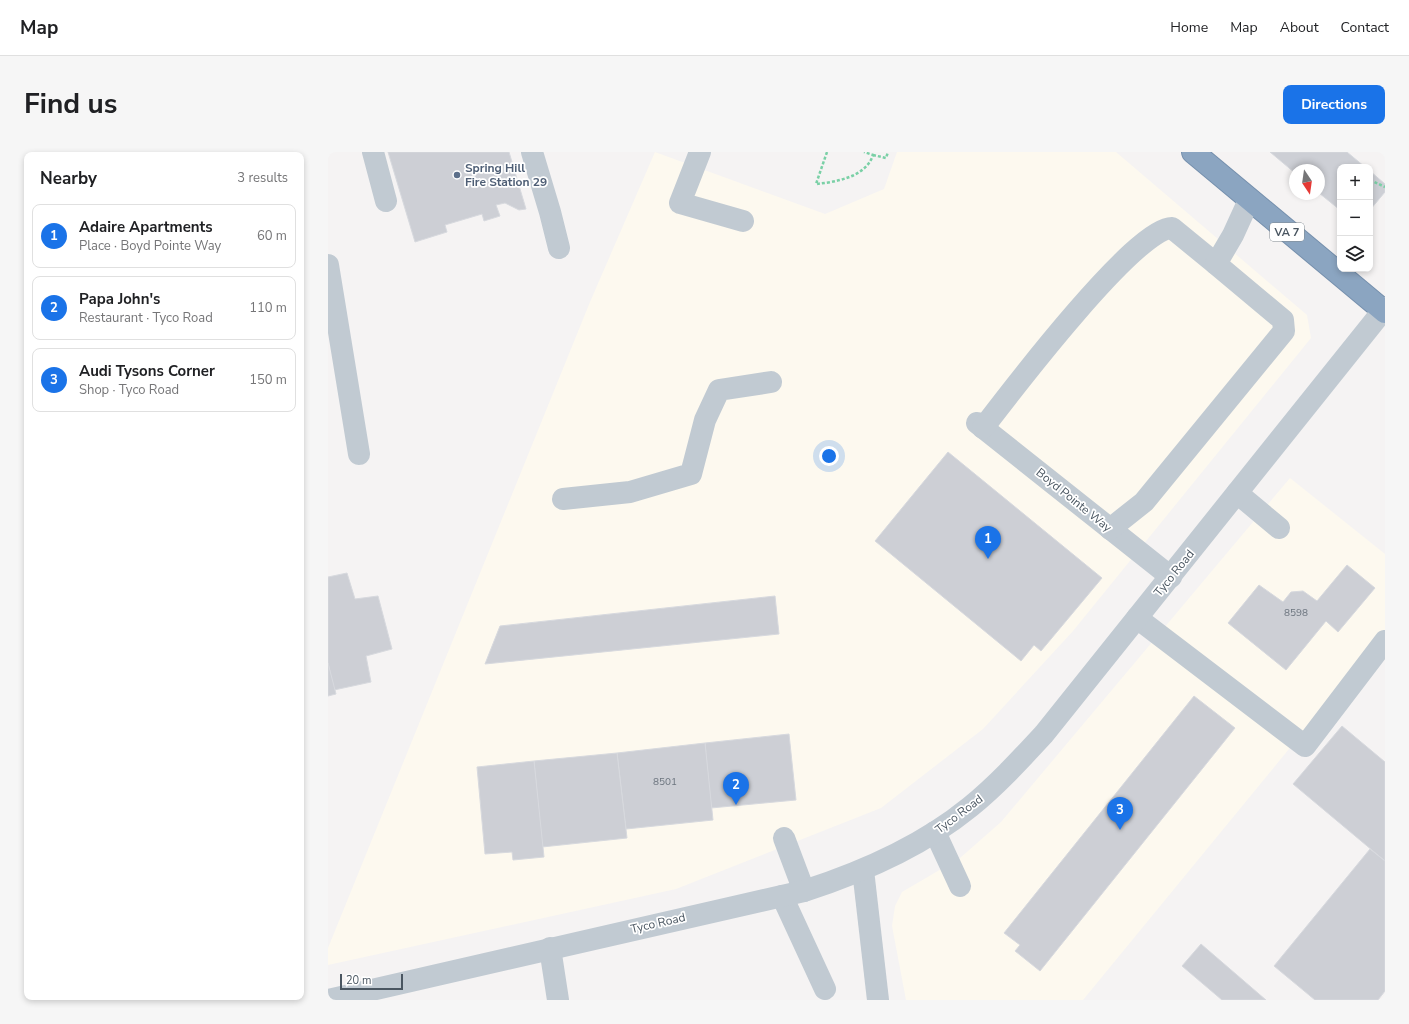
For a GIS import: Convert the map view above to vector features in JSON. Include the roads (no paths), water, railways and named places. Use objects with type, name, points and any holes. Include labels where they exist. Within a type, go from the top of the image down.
[{"type":"highway","name":"VA 7","points":[[1193,152],[1249,200],[1384,310]]},
{"type":"street","points":[[373,152],[386,201]]},
{"type":"street","points":[[532,152],[559,248]]},
{"type":"street","points":[[700,152],[680,203],[743,221]]},
{"type":"street","points":[[1110,529],[1144,502],[1284,331],[1283,320],[1216,264],[1233,235],[1249,200]]},
{"type":"street","name":"Boyd Pointe Way","points":[[1171,577],[980,426],[1109,276],[1154,234],[1166,228],[1172,228],[1216,264]]},
{"type":"street","points":[[328,265],[359,454]]},
{"type":"street","name":"Tyco Road","points":[[328,1000],[804,891],[847,877],[895,856],[935,832],[969,808],[1008,774],[1044,734],[1384,310]]},
{"type":"street","points":[[563,499],[630,492],[691,474],[705,420],[720,390],[771,382]]},
{"type":"street","points":[[1237,493],[1279,528]]},
{"type":"street","points":[[1137,618],[1305,746],[1385,641]]},
{"type":"street","points":[[935,832],[960,886]]},
{"type":"street","points":[[784,838],[804,891]]},
{"type":"street","points":[[863,870],[878,1000]]},
{"type":"street","points":[[782,896],[825,989]]},
{"type":"street","points":[[550,948],[558,1000]]},
{"type":"place","name":"Spring Hill Fire Station 29","points":[[457,175]]},
{"type":"place","name":"Adaire Apartments","points":[[988,559]]},
{"type":"place","name":"Papa John's","points":[[736,805]]},
{"type":"place","name":"Audi Tysons Corner","points":[[1120,830]]}]
